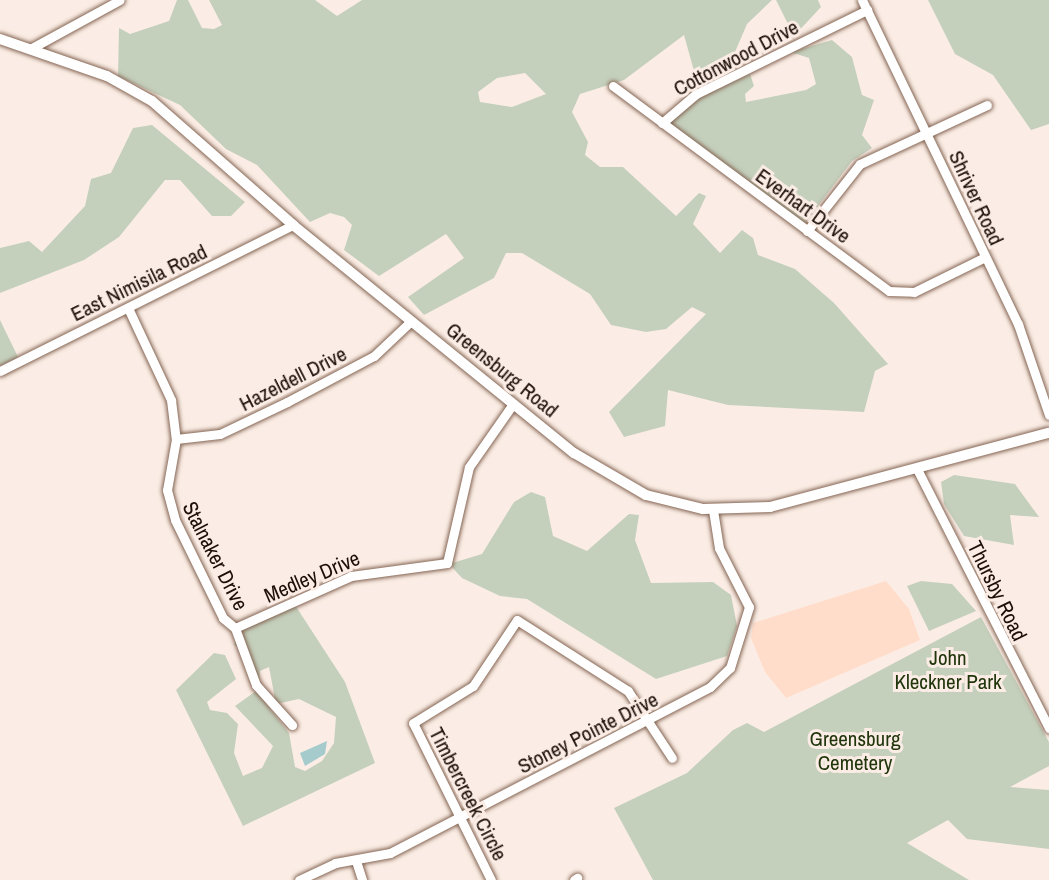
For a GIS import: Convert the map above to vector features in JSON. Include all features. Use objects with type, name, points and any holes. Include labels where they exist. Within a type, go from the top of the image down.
[{"type":"main road","name":"Greensburg Road","points":[[0,39],[107,76],[152,101],[293,225],[513,404],[621,484],[664,502],[713,510],[770,507],[1049,433]]},
{"type":"street","points":[[30,50],[120,0]]},
{"type":"street","name":"Shriver Road","points":[[862,0],[1023,336],[1049,415]]},
{"type":"street","name":"Cottonwood Drive","points":[[662,123],[696,94],[867,10]]},
{"type":"street","name":"Everhart Drive","points":[[612,86],[807,231],[901,294],[985,257]]},
{"type":"street","points":[[807,231],[852,170],[987,105]]},
{"type":"street","name":"East Nimisila Road","points":[[0,371],[293,225]]},
{"type":"street","name":"Stalnaker Drive","points":[[128,309],[167,387],[176,439],[167,476],[170,508],[223,618],[235,628],[256,685],[292,725]]},
{"type":"street","name":"Hazeldell Drive","points":[[176,439],[220,434],[287,402],[374,356],[411,321]]},
{"type":"street","name":"Medley Drive","points":[[235,628],[351,576],[445,564],[469,467],[513,404]]},
{"type":"street","name":"Thursby Road","points":[[917,469],[1049,728]]},
{"type":"street","name":"Stoney Pointe Drive","points":[[299,880],[390,853],[650,721],[710,687],[730,668],[743,636],[749,607],[719,548],[713,510]]},
{"type":"street","name":"Timbercreek Circle","points":[[491,880],[413,723],[473,686],[517,620],[628,691],[650,721]]},
{"type":"street","points":[[650,721],[672,758]]},
{"type":"street","points":[[356,861],[362,880]]},
{"type":"shaded area","points":[[886,581],[909,609],[920,640],[786,698],[765,672],[751,638],[753,623]]},
{"type":"green space","points":[[177,0],[188,0],[202,28],[214,29],[222,25],[209,0],[315,0],[337,16],[362,0],[772,0],[747,24],[726,73],[699,89],[684,35],[624,80],[580,94],[572,112],[588,142],[585,155],[600,167],[623,167],[676,216],[699,193],[706,196],[693,224],[720,253],[742,230],[753,238],[758,255],[795,269],[834,303],[888,364],[875,371],[864,412],[728,405],[668,390],[665,426],[624,437],[609,412],[706,314],[692,307],[666,329],[646,332],[611,325],[590,294],[522,253],[506,253],[494,278],[424,315],[408,297],[464,258],[446,234],[379,276],[344,250],[352,225],[344,217],[330,213],[310,222],[257,165],[226,149],[180,105],[118,76],[119,28],[130,34],[169,21]],"holes":[[[525,73],[546,94],[512,107],[480,102],[478,92],[497,78]]]},
{"type":"green space","points":[[776,0],[818,0],[821,7],[794,36]]},
{"type":"green space","points":[[928,0],[1049,0],[1049,124],[1031,130],[993,75],[955,54]]},
{"type":"green space","points":[[832,40],[852,57],[862,95],[874,100],[862,135],[872,148],[852,161],[805,223],[668,124],[695,100],[750,74],[754,86],[745,94],[746,102],[806,90],[816,84],[809,58],[791,52]]},
{"type":"green space","points":[[152,125],[245,202],[231,216],[212,216],[180,180],[165,180],[119,237],[84,260],[0,293],[0,248],[29,241],[42,252],[85,206],[91,179],[111,173],[133,128]]},
{"type":"green space","points":[[0,320],[18,357],[0,366]]},
{"type":"green space","points":[[954,475],[1015,484],[1039,517],[1010,515],[1014,545],[964,536],[944,504],[941,482]]},
{"type":"green space","points":[[531,492],[545,497],[553,536],[587,551],[629,514],[639,515],[635,540],[651,583],[713,582],[731,595],[737,626],[727,656],[656,679],[527,599],[500,596],[462,578],[449,564],[482,554],[514,502]]},
{"type":"green space","points":[[921,581],[952,584],[976,611],[929,631],[907,586]]},
{"type":"green space","points":[[295,605],[345,682],[375,763],[243,826],[176,690],[214,653],[225,655],[236,679],[207,702],[210,710],[227,713],[238,724],[234,753],[243,776],[262,768],[273,746],[235,706],[256,691],[289,733],[295,767],[305,771],[322,761],[334,743],[336,717],[299,699],[276,704],[269,667],[260,671],[259,684],[249,652],[234,645],[242,629]]},
{"type":"green space","points":[[981,617],[1049,742],[1049,766],[1010,787],[1049,790],[1049,849],[967,839],[948,820],[907,843],[969,880],[653,880],[614,808],[687,773],[733,730],[747,723],[764,732]]},
{"type":"water","points":[[327,741],[325,754],[305,766],[300,753]]},
{"type":"park label","name":"John Kleckner Park","points":[[948,670]]},
{"type":"park label","name":"Greensburg Cemetery","points":[[855,751]]}]
